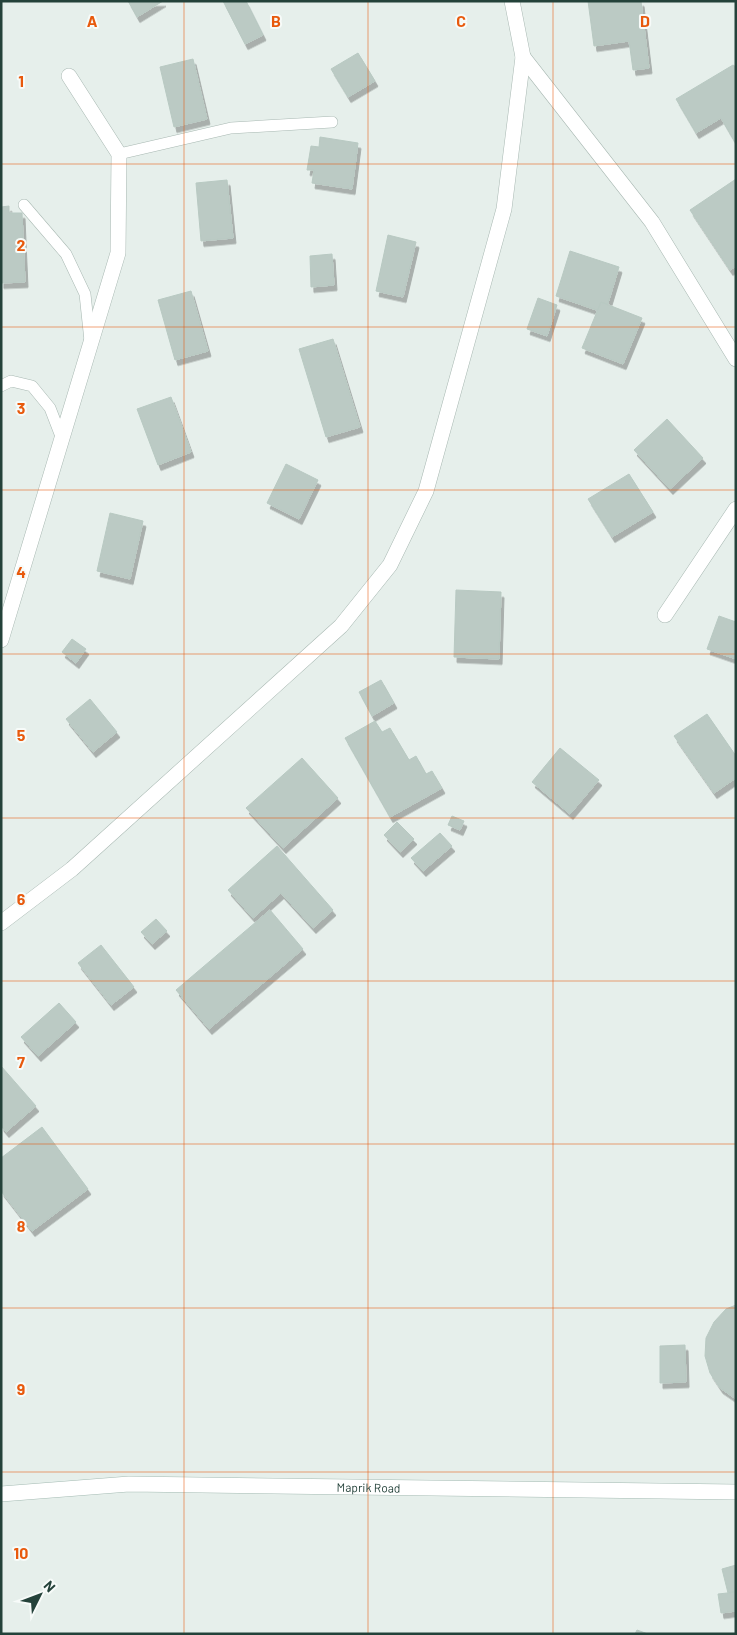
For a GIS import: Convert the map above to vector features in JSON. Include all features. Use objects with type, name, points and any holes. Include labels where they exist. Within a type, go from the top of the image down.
[{"type":"street","points":[[1,923],[72,869],[341,626],[390,565],[426,490],[504,209],[523,57],[512,1]]},
{"type":"street","points":[[523,57],[652,222],[736,359]]},
{"type":"street","points":[[1,640],[118,253],[119,154],[69,76]]},
{"type":"street","points":[[666,615],[736,509]]},
{"type":"street","name":"Maprik Road","points":[[1,1494],[129,1484],[736,1492]]},
{"type":"lane","points":[[119,154],[231,128],[332,122]]},
{"type":"lane","points":[[24,205],[66,254],[86,294],[90,345]]},
{"type":"lane","points":[[1,386],[12,381],[32,386],[50,408],[62,439]]},
{"type":"building","points":[[128,1],[163,1],[137,17]]},
{"type":"building","points":[[223,1],[246,1],[263,35],[245,44]]},
{"type":"building","points":[[588,1],[641,1],[649,68],[633,70],[629,41],[594,46]]},
{"type":"building","points":[[358,53],[375,81],[348,97],[331,69]]},
{"type":"building","points":[[193,59],[207,119],[174,127],[160,67]]},
{"type":"building","points":[[733,65],[736,67],[736,144],[721,118],[696,133],[676,99]]},
{"type":"building","points":[[320,137],[358,143],[352,189],[312,183],[314,170],[307,170],[311,146],[319,147]]},
{"type":"building","points":[[736,179],[736,266],[730,270],[690,210]]},
{"type":"building","points":[[227,180],[233,238],[201,241],[196,183]]},
{"type":"building","points":[[9,206],[9,213],[22,213],[25,282],[1,283],[1,207]]},
{"type":"building","points":[[388,235],[416,242],[403,297],[376,291]]},
{"type":"building","points":[[570,251],[619,267],[605,313],[556,296]]},
{"type":"building","points":[[332,254],[334,285],[311,287],[310,256]]},
{"type":"building","points":[[191,291],[208,351],[175,360],[158,300]]},
{"type":"building","points":[[538,298],[557,305],[547,336],[527,329]]},
{"type":"building","points":[[601,302],[642,318],[623,364],[582,348]]},
{"type":"building","points":[[333,339],[360,427],[326,437],[299,349]]},
{"type":"building","points":[[171,397],[191,452],[158,465],[137,409]]},
{"type":"building","points":[[667,419],[703,458],[670,489],[634,450]]},
{"type":"building","points":[[286,464],[318,480],[299,519],[267,503]]},
{"type":"building","points":[[629,474],[653,512],[612,537],[588,499]]},
{"type":"building","points":[[110,513],[143,521],[130,579],[97,571]]},
{"type":"building","points":[[456,590],[501,592],[499,659],[454,657]]},
{"type":"building","points":[[719,616],[736,622],[736,659],[707,649]]},
{"type":"building","points":[[72,639],[86,649],[76,663],[62,652]]},
{"type":"building","points":[[381,680],[394,703],[372,716],[359,692]]},
{"type":"building","points":[[90,699],[117,732],[93,752],[66,719]]},
{"type":"building","points":[[707,714],[736,756],[736,778],[714,793],[674,736]]},
{"type":"building","points":[[375,721],[382,732],[390,728],[409,760],[416,756],[426,774],[432,771],[442,788],[390,817],[345,738]]},
{"type":"building","points":[[560,748],[599,780],[570,814],[532,782]]},
{"type":"building","points":[[302,758],[338,798],[283,848],[246,808]]},
{"type":"building","points":[[452,816],[464,821],[460,830],[448,825]]},
{"type":"building","points":[[397,822],[414,839],[400,852],[384,835]]},
{"type":"building","points":[[440,833],[452,846],[423,871],[411,858]]},
{"type":"building","points":[[277,846],[333,910],[313,928],[281,893],[253,918],[228,890]]},
{"type":"building","points":[[270,910],[303,949],[209,1029],[176,990]]},
{"type":"building","points":[[156,919],[167,931],[152,944],[141,932]]},
{"type":"building","points":[[101,945],[134,987],[111,1005],[78,963]]},
{"type":"building","points":[[59,1003],[76,1022],[38,1056],[21,1037]]},
{"type":"building","points":[[1,1066],[36,1106],[6,1132],[1,1126]]},
{"type":"building","points":[[42,1127],[88,1189],[32,1231],[1,1191],[1,1158]]},
{"type":"building","points":[[736,1305],[736,1399],[720,1388],[710,1373],[705,1356],[706,1338],[714,1322],[726,1309]]},
{"type":"building","points":[[685,1345],[686,1382],[660,1383],[660,1346]]},
{"type":"building","points":[[736,1565],[736,1591],[728,1593],[722,1569]]},
{"type":"building","points":[[736,1592],[736,1611],[721,1613],[718,1594]]},
{"type":"building","points":[[637,1630],[648,1634],[635,1634]]}]
